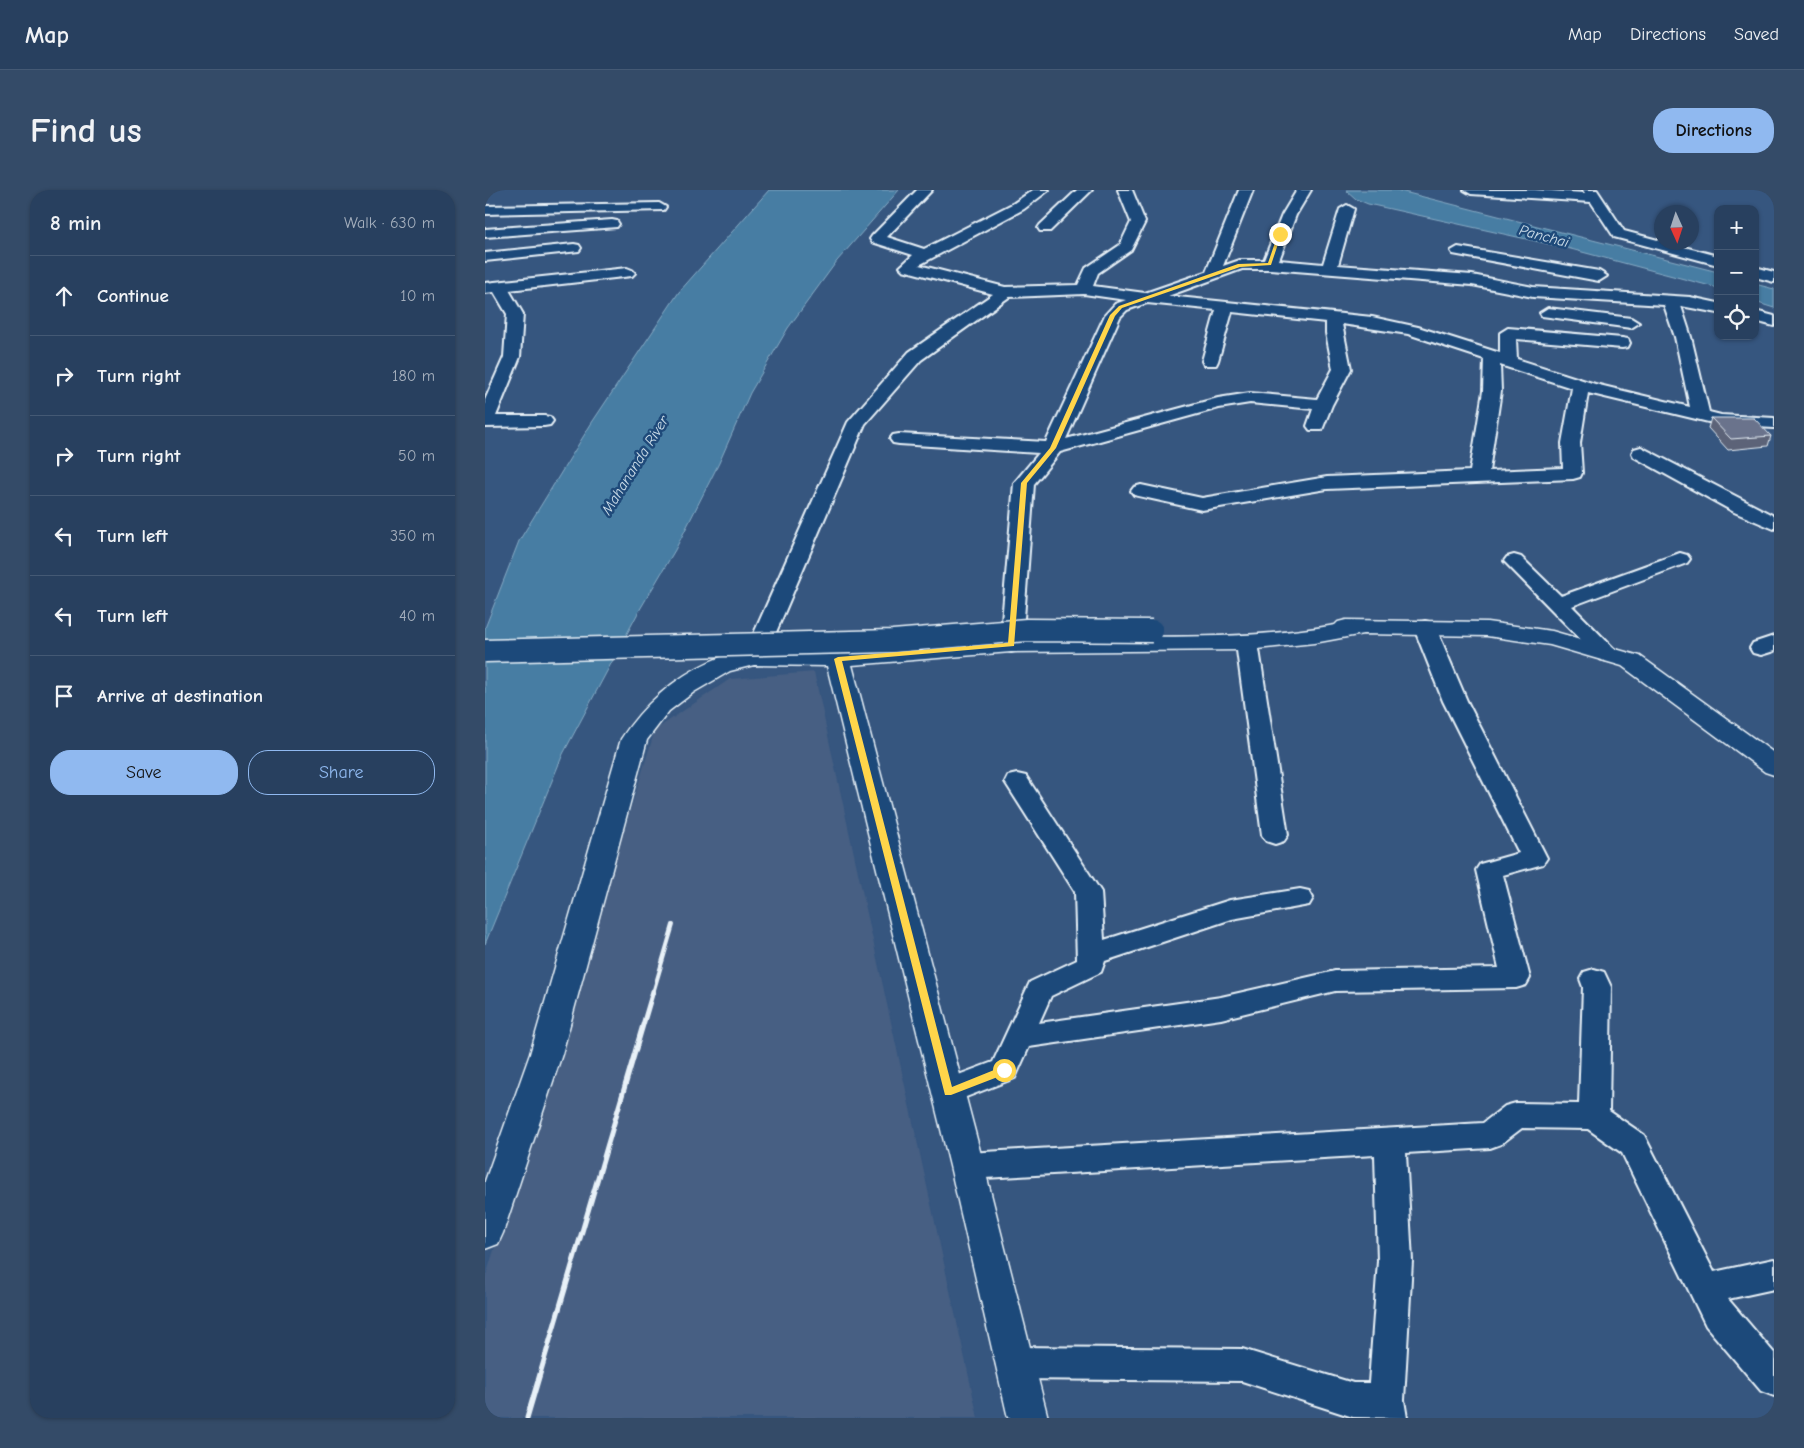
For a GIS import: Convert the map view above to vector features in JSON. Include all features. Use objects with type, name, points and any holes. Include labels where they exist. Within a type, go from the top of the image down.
[{"type":"street","points":[[924,254],[877,239],[925,190]]},
{"type":"street","points":[[1042,190],[1019,206],[924,254],[908,267],[1005,292],[1084,289],[1144,298],[1334,318],[1412,330],[1581,385],[1721,420],[1774,423]]},
{"type":"street","points":[[1045,228],[1085,190]]},
{"type":"street","points":[[1084,289],[1091,271],[1126,247],[1139,222],[1129,204],[1125,190]]},
{"type":"street","points":[[1213,273],[1247,190]]},
{"type":"street","points":[[1269,264],[1289,215],[1304,190]]},
{"type":"street","points":[[1471,190],[1593,194],[1619,234],[1714,260]]},
{"type":"street","points":[[534,209],[547,193]]},
{"type":"street","points":[[486,212],[534,209],[659,207]]},
{"type":"street","points":[[1329,269],[1347,209]]},
{"type":"street","points":[[485,233],[627,224]]},
{"type":"street","points":[[485,257],[574,248]]},
{"type":"street","points":[[1458,251],[1599,276]]},
{"type":"street","points":[[1497,285],[1513,261]]},
{"type":"street","points":[[1011,645],[1024,483],[1053,448],[1113,315],[1121,307],[1239,265],[1269,264],[1472,280],[1544,292],[1671,301],[1714,307]]},
{"type":"street","points":[[492,288],[627,273]]},
{"type":"street","points":[[1759,273],[1774,277]]},
{"type":"street","points":[[492,288],[515,314],[512,357],[485,421],[544,421]]},
{"type":"street","points":[[754,658],[857,422],[915,356],[1005,292]]},
{"type":"street","points":[[1544,292],[1554,336]]},
{"type":"street","points":[[1671,301],[1683,337],[1701,415]]},
{"type":"street","points":[[1210,361],[1225,307]]},
{"type":"street","points":[[1548,313],[1631,322]]},
{"type":"street","points":[[1316,426],[1323,405],[1342,369],[1334,333],[1334,318]]},
{"type":"street","points":[[1759,318],[1773,324]]},
{"type":"street","points":[[1509,362],[1508,333],[1622,343]]},
{"type":"street","points":[[1479,477],[1492,391],[1492,356]]},
{"type":"street","points":[[485,371],[506,371]]},
{"type":"street","points":[[1141,490],[1202,504],[1327,484],[1573,473],[1571,443],[1581,385]]},
{"type":"street","points":[[899,439],[1053,448],[1219,403],[1250,398],[1323,405]]},
{"type":"street","points":[[1641,453],[1741,508],[1774,523]]},
{"type":"street","points":[[1557,604],[1681,559]]},
{"type":"street","points":[[1514,561],[1608,654]]},
{"type":"street","points":[[485,651],[893,641],[1027,630],[1152,631],[1294,626],[1487,629],[1552,638],[1631,661],[1774,766]]},
{"type":"street","points":[[485,1233],[546,1054],[634,740],[660,706],[685,687],[721,666],[754,658],[838,659],[1011,645],[1247,643],[1314,636],[1364,627]]},
{"type":"street","points":[[1019,1037],[1221,1008],[1335,980],[1516,978],[1489,870],[1535,858],[1455,701],[1425,628]]},
{"type":"street","points":[[1247,643],[1275,835]]},
{"type":"street","points":[[838,659],[967,1166],[1028,1418]]},
{"type":"street","points":[[948,1092],[1004,1070],[1040,989],[1091,965],[1087,892],[1017,782]]},
{"type":"street","points":[[1091,955],[1231,910],[1300,898]]},
{"type":"street","points":[[1594,979],[1597,987],[1594,1117]]},
{"type":"street","points":[[967,1166],[1490,1135],[1516,1115],[1594,1117],[1633,1144],[1718,1314],[1774,1379]]},
{"type":"street","points":[[1014,1363],[1242,1364],[1387,1409],[1395,1261],[1389,1140]]},
{"type":"street","points":[[1706,1290],[1774,1274]]},
{"type":"shaded area","points":[[814,672],[978,1418],[485,1418],[485,1279],[655,730],[730,679]]},
{"type":"water","name":"Mahananda River","points":[[769,190],[899,190],[837,261],[788,328],[750,393],[719,463],[675,550],[639,611],[563,754],[485,944],[485,628],[519,541],[591,424],[679,292]]},
{"type":"water","name":"Panchai","points":[[1346,190],[1396,190],[1714,271],[1714,287],[1567,248],[1368,204],[1356,199]]},
{"type":"water","points":[[1759,285],[1774,289],[1774,308],[1759,303]]},
{"type":"building","points":[[1711,418],[1754,418],[1771,436],[1731,439]]},
{"type":"railway","points":[[653,993],[673,925]]},
{"type":"railway","points":[[527,1418],[653,991]]},
{"type":"route","points":[[1004,1070],[948,1092],[845,693],[838,659],[1011,645],[1024,483],[1053,448],[1113,315],[1121,307],[1213,273],[1239,265],[1269,264],[1280,234]]}]
